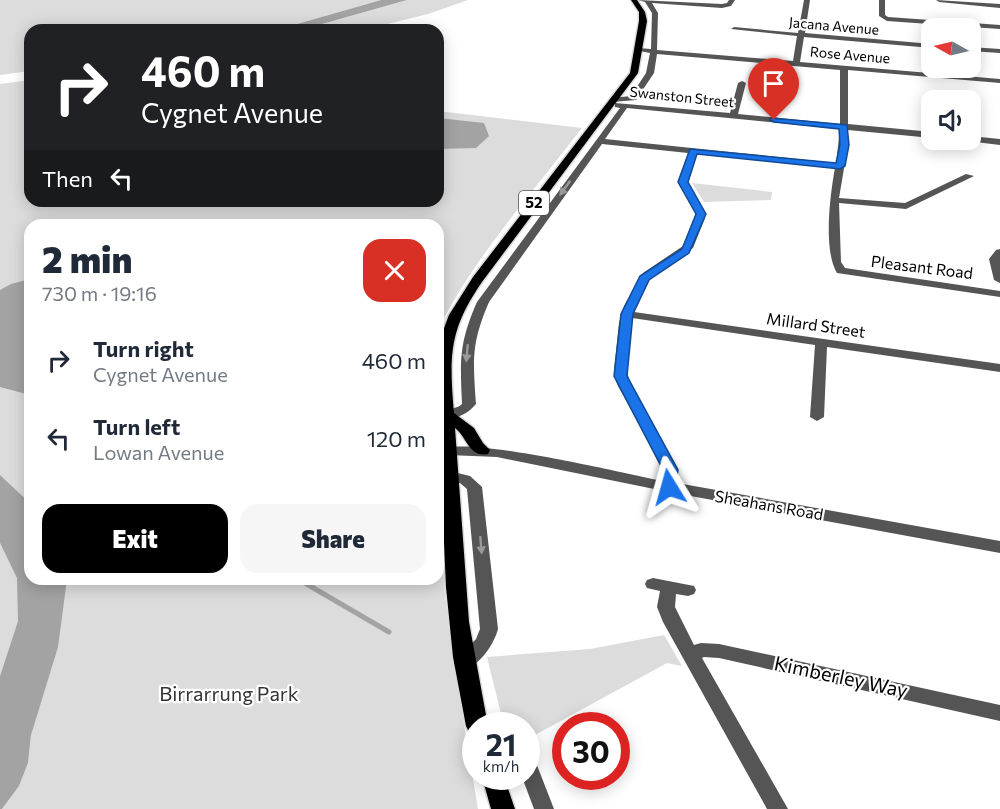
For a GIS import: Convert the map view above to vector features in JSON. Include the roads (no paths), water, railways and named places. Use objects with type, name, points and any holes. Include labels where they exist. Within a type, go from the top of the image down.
[{"type":"main road","name":"52","points":[[474,712],[463,663],[454,564],[445,343],[461,307],[498,250],[634,73],[643,17],[635,0]]},
{"type":"main road","points":[[447,416],[469,431],[476,446],[482,450]]},
{"type":"main road","points":[[497,790],[503,809]]},
{"type":"street","points":[[635,0],[730,4]]},
{"type":"street","points":[[611,102],[633,98],[650,73],[656,13],[647,0]]},
{"type":"street","points":[[796,63],[807,0]]},
{"type":"street","points":[[882,0],[882,19],[1000,28],[996,18]]},
{"type":"street","points":[[939,0],[994,6]]},
{"type":"street","name":"Jacana Avenue","points":[[734,29],[921,45]]},
{"type":"street","name":"Rose Avenue","points":[[638,50],[1000,81]]},
{"type":"street","points":[[981,50],[1000,51]]},
{"type":"street","points":[[844,68],[844,145],[834,200],[889,207],[906,206],[969,176]]},
{"type":"street","points":[[733,116],[742,83]]},
{"type":"street","name":"Swanston Street","points":[[611,102],[625,106],[921,134]]},
{"type":"street","points":[[447,416],[464,410],[469,404],[467,349],[472,327],[489,291],[625,106]]},
{"type":"street","points":[[981,140],[1000,142]]},
{"type":"street","points":[[600,141],[840,166]]},
{"type":"street","points":[[669,487],[671,470],[621,376],[627,314],[644,279],[686,251],[701,214],[683,182],[693,151]]},
{"type":"street","name":"Pleasant Road","points":[[834,200],[836,273],[999,294]]},
{"type":"street","points":[[999,294],[999,278],[994,260],[1000,252]]},
{"type":"street","name":"Millard Street","points":[[627,314],[1000,368]]},
{"type":"street","points":[[817,417],[821,342]]},
{"type":"street","name":"Sheahans Road","points":[[449,463],[482,450],[669,487],[1000,547]]},
{"type":"street","name":"Sheahans Road","points":[[449,463],[522,459]]},
{"type":"street","points":[[449,463],[474,487],[489,629],[488,637],[482,645],[463,663]]},
{"type":"street","name":"Sheahans Road","points":[[946,536],[1000,538]]},
{"type":"street","points":[[670,587],[667,613],[778,809]]},
{"type":"street","name":"Kimberley Way","points":[[691,656],[701,650],[719,651],[997,711]]},
{"type":"street","points":[[537,790],[544,809]]},
{"type":"waterway","points":[[308,585],[389,632]]},
{"type":"park label","name":"Birrarrung Park","points":[[229,694]]}]
